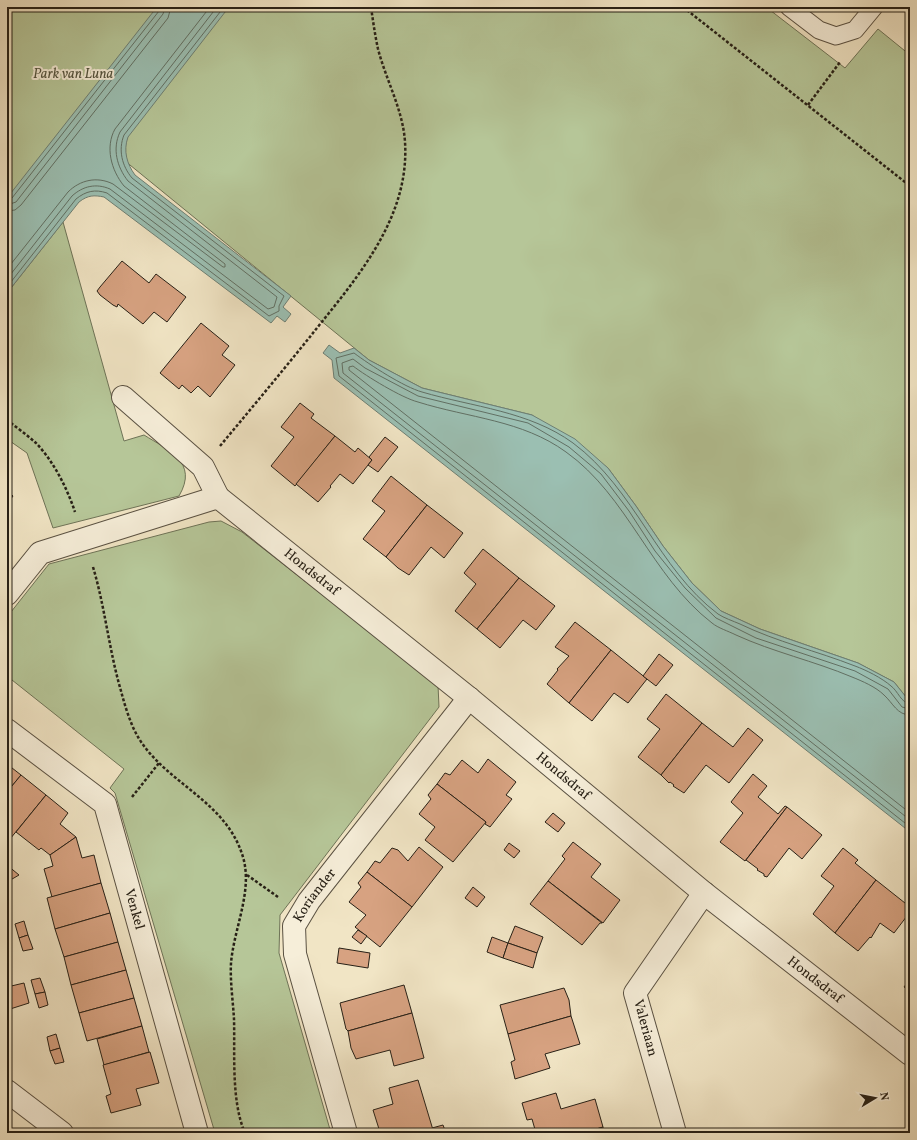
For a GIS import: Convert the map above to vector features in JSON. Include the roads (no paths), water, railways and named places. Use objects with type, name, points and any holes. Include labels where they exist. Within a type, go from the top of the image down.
[{"type":"street","name":"Hondsdraf","points":[[123,397],[203,467],[218,497],[469,698],[704,893],[910,1054]]},
{"type":"street","points":[[7,594],[40,553],[218,497]]},
{"type":"street","name":"Koriander","points":[[346,1133],[295,954],[294,926],[309,901],[469,698]]},
{"type":"street","name":"Venkel","points":[[7,730],[104,804],[197,1133]]},
{"type":"street","name":"Valeriaan","points":[[675,1133],[635,994],[704,893]]},
{"type":"street","points":[[7,1091],[62,1133]]},
{"type":"lane","points":[[789,7],[819,30],[836,36],[855,30],[874,7]]},
{"type":"water","points":[[157,7],[229,7],[128,137],[126,152],[128,162],[135,175],[291,296],[283,307],[291,314],[285,322],[277,316],[271,323],[104,197],[97,196],[88,197],[79,202],[7,293],[7,198]]},
{"type":"water","points":[[329,345],[340,353],[354,348],[369,360],[422,388],[532,415],[575,439],[608,468],[663,546],[692,583],[721,611],[760,629],[858,663],[894,682],[910,702],[910,832],[334,378],[332,360],[323,353]]},
{"type":"park label","name":"Park van Luna","points":[[73,74]]}]
